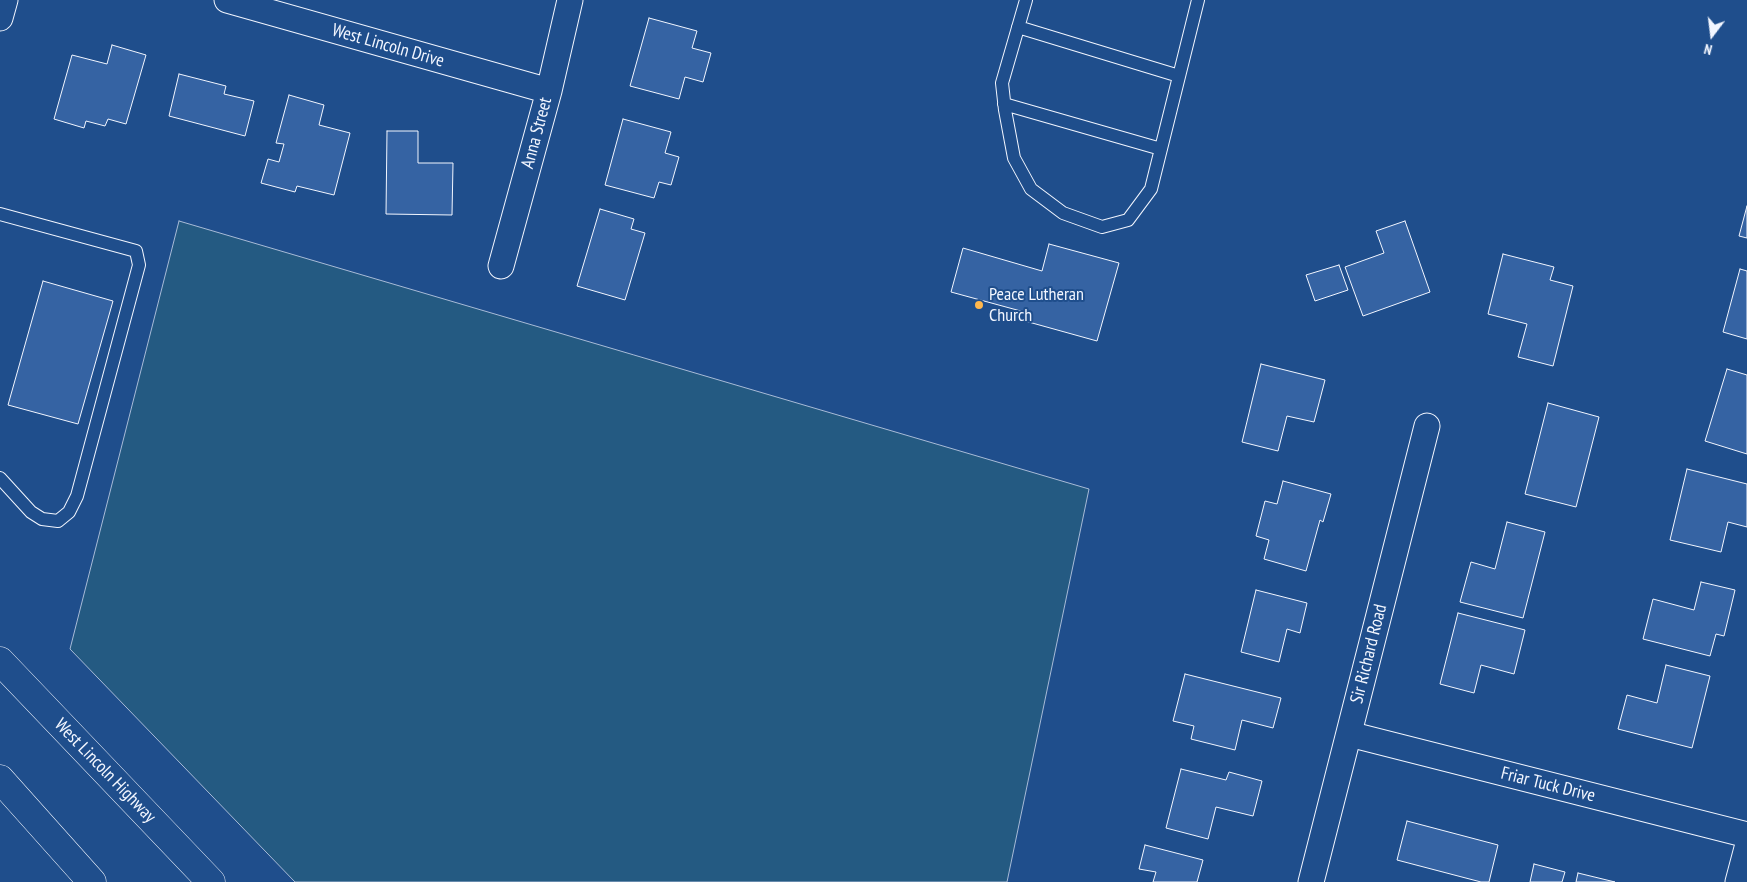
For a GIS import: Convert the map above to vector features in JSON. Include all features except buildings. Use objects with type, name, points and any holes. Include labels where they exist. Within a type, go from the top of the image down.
[{"type":"main road","name":"West Lincoln Highway","points":[[0,661],[211,882]]},
{"type":"main road","points":[[0,779],[92,882]]},
{"type":"street","points":[[0,18],[5,0]]},
{"type":"street","name":"West Lincoln Drive","points":[[227,0],[549,91]]},
{"type":"street","name":"Anna Street","points":[[501,266],[549,91],[570,0]]},
{"type":"street","name":"Sir Richard Road","points":[[1311,882],[1427,426]]},
{"type":"street","name":"Friar Tuck Drive","points":[[1349,734],[1747,835]]},
{"type":"street","points":[[1738,882],[1747,848]]},
{"type":"lane","points":[[1026,0],[1002,84],[1014,158],[1031,190],[1063,213],[1102,227],[1128,220],[1151,188],[1196,0]]},
{"type":"lane","points":[[1018,27],[1179,76]]},
{"type":"lane","points":[[1004,104],[1160,149]]},
{"type":"lane","points":[[0,214],[136,251],[139,265],[77,496],[69,512],[58,520],[42,519],[32,512],[0,478]]},
{"type":"shaded area","points":[[179,221],[1089,489],[1007,882],[295,882],[70,649]]},
{"type":"place","name":"Peace Lutheran Church","points":[[979,305]]}]
